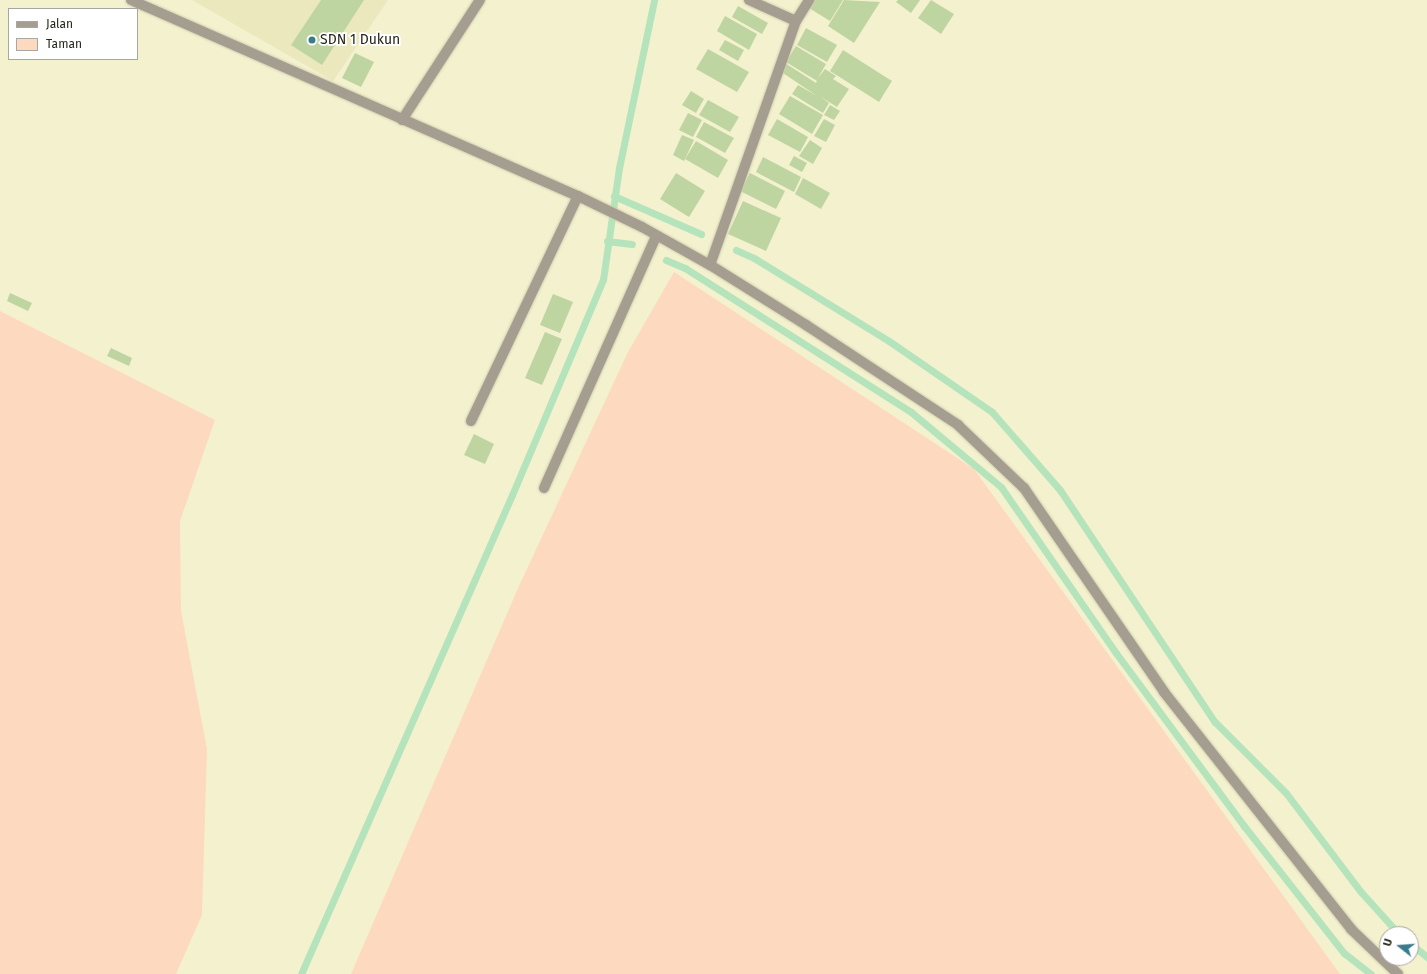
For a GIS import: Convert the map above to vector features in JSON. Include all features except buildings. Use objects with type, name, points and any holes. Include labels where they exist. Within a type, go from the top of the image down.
[{"type":"street","points":[[131,0],[578,196],[642,227],[710,265],[958,425],[1024,488],[1164,692],[1351,929],[1398,974]]},
{"type":"street","points":[[402,120],[480,0]]},
{"type":"street","points":[[749,0],[796,21]]},
{"type":"street","points":[[710,265],[796,21],[809,0]]},
{"type":"street","points":[[472,421],[578,196]]},
{"type":"street","points":[[544,488],[656,236]]},
{"type":"shaded area","name":"SDN 1 Dukun","points":[[192,0],[388,0],[333,81]]},
{"type":"green space","points":[[674,272],[974,469],[1340,974],[351,974],[519,586],[628,352]]},
{"type":"green space","points":[[0,311],[215,420],[180,521],[181,611],[207,749],[202,915],[176,974],[0,974]]},
{"type":"waterway","points":[[301,974],[512,495],[603,280],[619,168],[654,0]]},
{"type":"waterway","points":[[614,196],[701,234]]},
{"type":"waterway","points":[[607,241],[632,244]]},
{"type":"waterway","points":[[736,250],[754,258],[889,341],[992,412],[1060,490],[1215,722],[1286,793],[1361,892],[1392,926]]},
{"type":"waterway","points":[[666,260],[685,268],[911,412],[1001,487],[1116,653],[1244,826],[1344,953],[1371,974]]},
{"type":"waterway","points":[[1419,950],[1427,957]]},
{"type":"place","name":"SDN 1 Dukun","points":[[312,40]]}]
